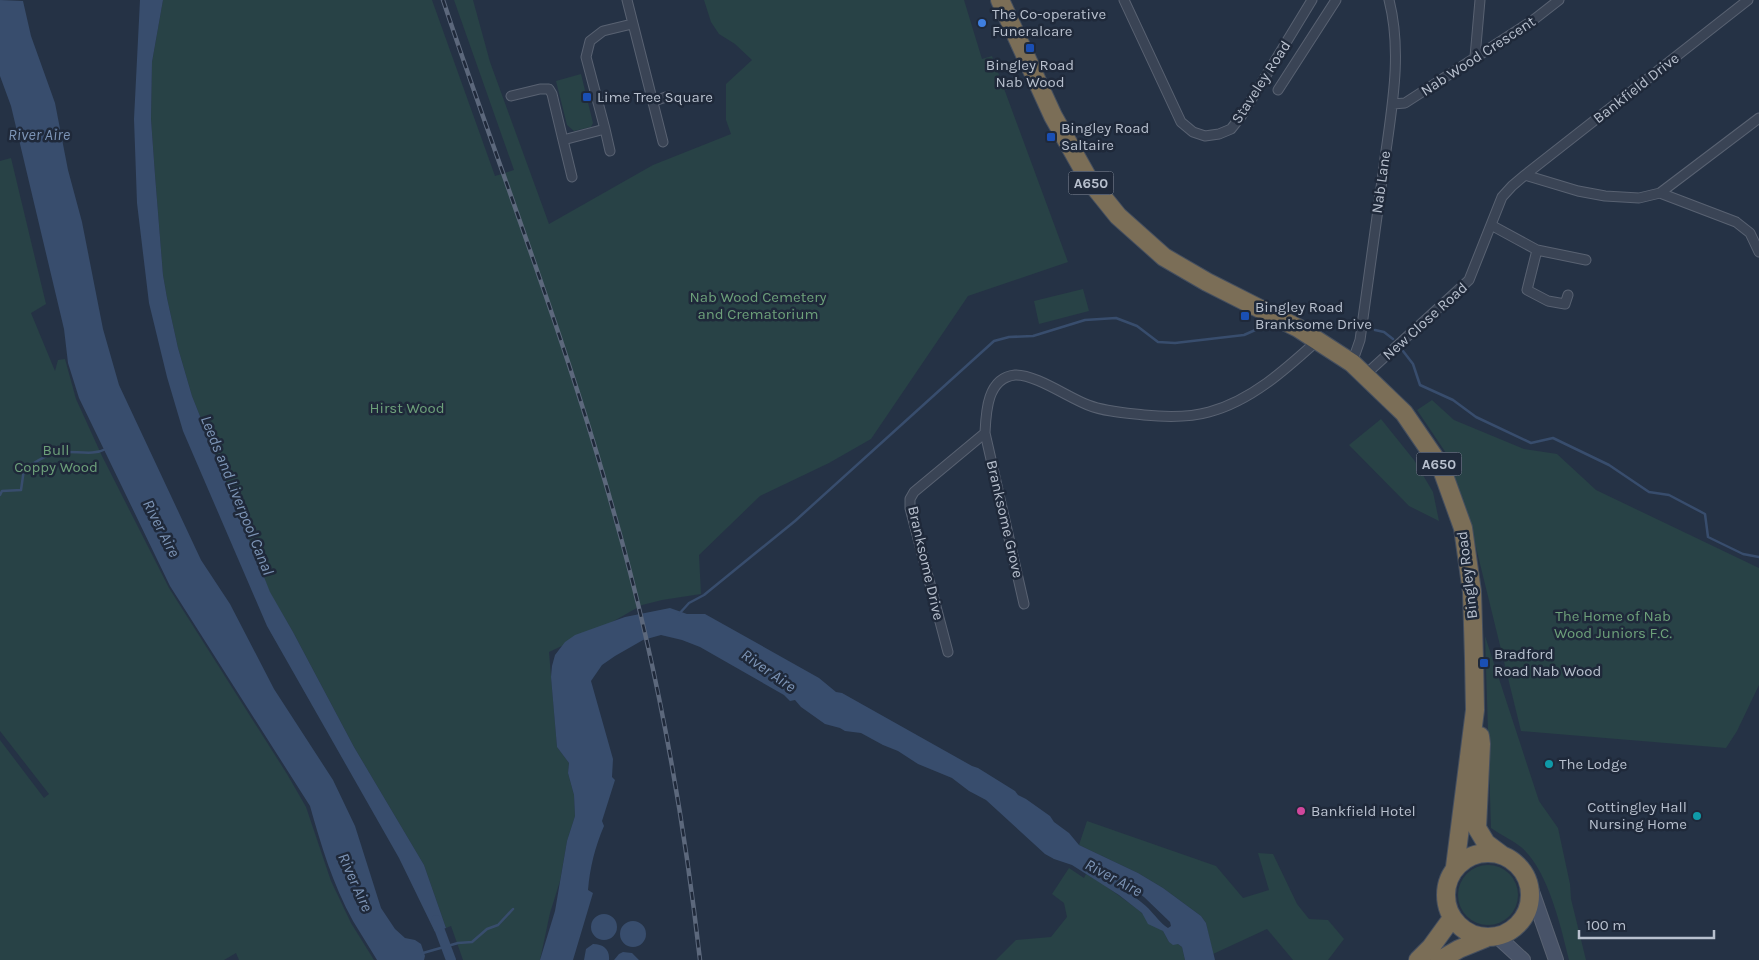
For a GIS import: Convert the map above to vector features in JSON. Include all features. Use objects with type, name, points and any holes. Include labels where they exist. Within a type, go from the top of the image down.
[{"type":"highway","name":"Bingley Road","points":[[1000,0],[1053,116],[1089,180],[1118,216],[1164,257],[1207,282],[1319,340],[1352,363],[1404,413],[1441,467],[1462,528],[1472,592],[1475,710],[1455,867]]},
{"type":"highway","name":"A650","points":[[1475,710],[1481,744],[1478,828],[1486,843],[1515,862],[1524,872],[1530,886]]},
{"type":"highway","points":[[1455,867],[1465,859],[1477,854],[1490,852],[1502,855]]},
{"type":"highway","name":"A650","points":[[1452,918],[1447,906],[1445,892],[1448,879],[1455,867]]},
{"type":"highway","points":[[1440,960],[1468,945],[1510,932],[1520,924],[1527,914],[1530,886]]},
{"type":"highway","points":[[1418,960],[1437,940],[1452,918],[1461,928],[1473,935],[1492,937]]},
{"type":"main road","points":[[1530,886],[1556,960]]},
{"type":"main road","points":[[1492,937],[1523,960]]},
{"type":"street","points":[[627,0],[663,142]]},
{"type":"street","name":"Staveley Road","points":[[1124,0],[1181,122],[1193,132],[1205,136],[1219,134],[1231,129],[1242,115],[1312,0]]},
{"type":"street","points":[[1278,90],[1336,0]]},
{"type":"street","name":"Nab Lane","points":[[1352,363],[1360,340],[1393,104],[1395,46],[1393,15],[1389,0]]},
{"type":"street","points":[[1475,57],[1480,0]]},
{"type":"street","name":"Nab Wood Crescent","points":[[1393,104],[1405,103],[1560,0]]},
{"type":"street","name":"Bankfield Drive","points":[[1525,175],[1748,0]]},
{"type":"street","points":[[610,151],[586,57],[590,41],[604,31],[632,24]]},
{"type":"street","points":[[511,96],[540,89],[549,89],[552,94],[572,177]]},
{"type":"street","points":[[654,101],[669,96]]},
{"type":"street","points":[[1525,175],[1578,191],[1605,196],[1638,198],[1660,193],[1759,118]]},
{"type":"street","points":[[563,140],[605,129]]},
{"type":"street","name":"New Close Road","points":[[1365,375],[1469,280],[1502,197],[1525,175]]},
{"type":"street","points":[[1660,193],[1736,222],[1750,233],[1759,252]]},
{"type":"street","points":[[1491,226],[1537,250],[1586,260]]},
{"type":"street","points":[[1537,250],[1527,290],[1548,301],[1565,304],[1568,295]]},
{"type":"street","points":[[985,433],[986,411],[993,389],[1014,375],[1031,377],[1089,405],[1117,412],[1152,416],[1184,416],[1207,413],[1226,407],[1242,398],[1282,373],[1319,340]]},
{"type":"street","name":"Branksome Grove","points":[[985,433],[1024,604]]},
{"type":"street","name":"Branksome Drive","points":[[948,652],[910,508],[910,499],[914,492],[985,433]]},
{"type":"green space","name":"Hirst Wood","points":[[163,0],[432,0],[495,176],[514,170],[454,0],[473,0],[490,62],[549,224],[653,165],[731,134],[726,120],[726,84],[752,60],[735,44],[719,34],[711,22],[704,0],[964,0],[982,59],[992,56],[1068,262],[968,296],[871,439],[829,463],[760,496],[699,555],[701,594],[642,605],[605,626],[549,652],[557,747],[569,763],[568,773],[574,795],[575,816],[567,841],[560,881],[550,913],[540,960],[463,960],[451,926],[446,928],[424,865],[354,747],[293,632],[270,593],[192,396],[178,348],[163,275],[155,175],[151,119],[152,62]]},
{"type":"green space","points":[[581,74],[593,123],[591,127],[574,131],[567,125],[556,81]]},
{"type":"green space","name":"Bull Coppy Wood","points":[[11,158],[46,304],[31,313],[55,371],[58,360],[65,359],[76,399],[102,456],[169,588],[306,807],[331,881],[351,923],[374,960],[239,960],[236,953],[224,960],[0,960],[0,740],[44,798],[49,794],[0,731],[0,161]]},
{"type":"green space","points":[[1083,289],[1089,311],[1039,324],[1034,301]]},
{"type":"green space","name":"The Home of Nab Wood Juniors F.C.","points":[[1432,400],[1454,420],[1524,449],[1557,454],[1596,490],[1759,568],[1759,685],[1737,731],[1726,748],[1521,731],[1470,523],[1446,453],[1417,410]]},
{"type":"green space","points":[[1381,419],[1414,460],[1433,492],[1439,521],[1409,506],[1349,445]]},
{"type":"green space","points":[[1485,636],[1539,801],[1558,828],[1570,884],[1571,899],[1586,960],[1569,960],[1546,884],[1530,857],[1521,847],[1491,828]]},
{"type":"green space","points":[[1087,821],[1216,866],[1243,898],[1269,890],[1258,853],[1273,854],[1297,904],[1309,919],[1328,920],[1344,939],[1328,960],[1293,960],[1267,929],[1213,954],[1206,923],[1201,916],[1163,888],[1138,873],[1079,845]]},
{"type":"green space","points":[[1482,865],[1494,865],[1505,870],[1513,878],[1518,889],[1516,907],[1505,920],[1494,925],[1482,925],[1471,920],[1463,912],[1458,901],[1458,889],[1463,878],[1471,870]]},
{"type":"green space","points":[[1069,868],[1084,878],[1086,874],[1103,884],[1136,908],[1163,931],[1169,942],[1182,947],[1185,960],[996,960],[1016,940],[1051,937],[1067,917],[1064,903],[1052,894]]},
{"type":"water","name":"River Aire","points":[[0,0],[23,1],[31,36],[55,103],[68,170],[82,222],[103,329],[119,385],[201,560],[230,604],[274,689],[333,780],[355,826],[381,908],[395,929],[405,938],[415,940],[421,944],[425,956],[424,960],[377,960],[353,921],[323,850],[310,806],[170,586],[79,398],[68,363],[64,329],[11,106],[0,76]]},
{"type":"water","points":[[140,0],[163,0],[152,62],[151,119],[155,175],[163,275],[178,348],[192,396],[270,592],[354,747],[424,865],[446,928],[435,932],[399,858],[267,626],[183,431],[167,377],[149,303],[137,203],[134,119]]},
{"type":"water","name":"River Aire","points":[[670,608],[687,614],[705,614],[819,678],[836,692],[842,693],[978,768],[1050,816],[1079,845],[1138,873],[1163,888],[1201,916],[1206,923],[1215,960],[1185,960],[1182,947],[1169,942],[1163,931],[1148,924],[1142,913],[1119,895],[1072,865],[1045,854],[986,800],[969,791],[952,778],[918,764],[898,751],[861,733],[845,731],[825,724],[801,707],[795,700],[790,701],[784,695],[700,647],[661,635],[643,640],[615,656],[602,665],[591,681],[613,759],[612,777],[615,780],[602,821],[604,826],[592,865],[588,890],[593,893],[573,960],[540,960],[555,911],[567,841],[575,816],[574,795],[568,773],[569,763],[557,747],[551,677],[552,666],[555,655],[565,642],[575,635],[625,617]],"holes":[[[1130,887],[1144,897],[1170,922],[1171,926],[1168,928],[1165,926],[1127,889]]]},
{"type":"water","points":[[604,914],[613,918],[617,927],[613,936],[604,940],[595,936],[591,927],[595,918]]},
{"type":"water","points":[[633,921],[642,925],[646,934],[642,943],[633,947],[624,943],[620,934],[624,925]]},
{"type":"water","points":[[593,944],[606,948],[609,960],[584,960],[586,949]]},
{"type":"water","points":[[623,952],[632,953],[639,960],[614,960]]},
{"type":"waterway","points":[[1310,310],[1316,310]]},
{"type":"waterway","points":[[679,614],[689,603],[704,595],[795,521],[994,341],[1009,337],[1033,336],[1085,320],[1116,318],[1137,326],[1158,342],[1175,343],[1244,335],[1262,327]]},
{"type":"waterway","points":[[1375,330],[1384,332],[1393,339]]},
{"type":"waterway","points":[[1403,351],[1413,364],[1420,385],[1453,400],[1476,417],[1531,443],[1553,438],[1609,465],[1649,492],[1669,495],[1705,514],[1708,537],[1743,554],[1759,557]]},
{"type":"waterway","points":[[0,495],[2,491],[21,490],[24,469],[47,456],[61,452],[94,452],[106,449]]},
{"type":"waterway","points":[[423,953],[458,943],[472,942],[487,929],[498,925],[513,909]]},
{"type":"waterway","name":"Leeds and Liverpool Canal","points":[[436,920],[451,960]]},
{"type":"railway","points":[[443,0],[575,383],[629,568],[643,624],[666,735],[685,847],[700,960]]},
{"type":"place","name":"The Co-operative Funeralcare","points":[[982,23]]},
{"type":"place","name":"Bingley Road Nab Wood","points":[[1030,48]]},
{"type":"place","name":"Lime Tree Square","points":[[587,97]]},
{"type":"place","name":"Bingley Road Saltaire","points":[[1051,137]]},
{"type":"place","name":"Bingley Road Branksome Drive","points":[[1245,316]]},
{"type":"place","name":"Bradford Road Nab Wood","points":[[1484,663]]},
{"type":"place","name":"The Lodge","points":[[1549,764]]},
{"type":"place","name":"Bankfield Hotel","points":[[1301,811]]},
{"type":"place","name":"Cottingley Hall Nursing Home","points":[[1697,816]]},
{"type":"park label","name":"Nab Wood Cemetery and Crematorium","points":[[758,306]]}]
